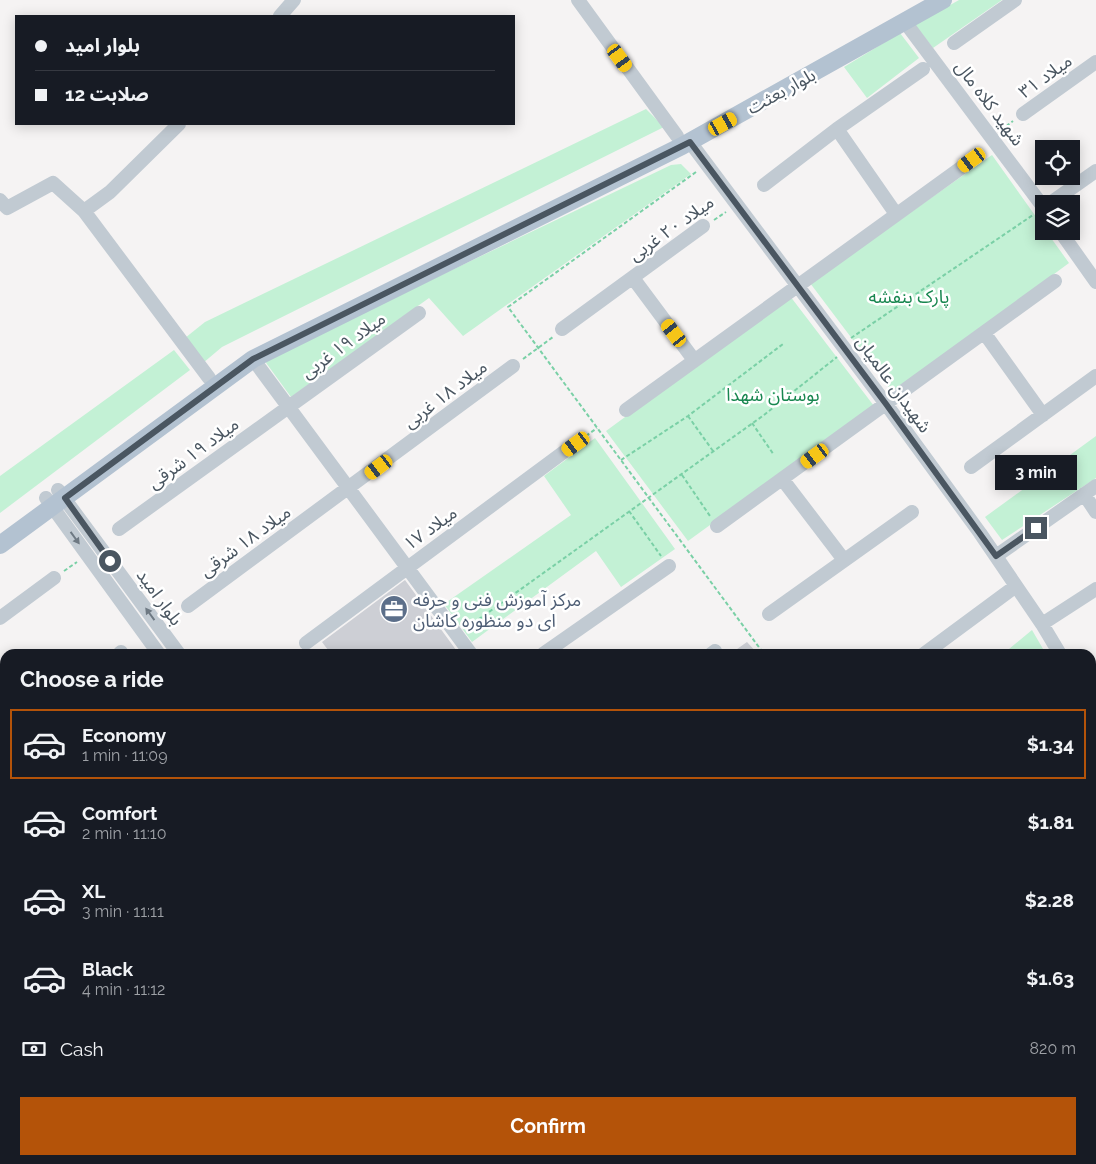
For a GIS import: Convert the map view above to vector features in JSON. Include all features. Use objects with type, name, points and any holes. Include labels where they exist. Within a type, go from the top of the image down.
[{"type":"main road","name":"بلوار بعثت","points":[[0,545],[55,498],[246,350],[684,139],[920,0]]},
{"type":"main road","name":"بلوار بعثت","points":[[0,532],[55,498],[253,359],[684,139],[943,0]]},
{"type":"street","points":[[281,15],[294,0]]},
{"type":"street","name":"شهیدان عالمیان","points":[[578,0],[886,404],[996,556],[1057,649]]},
{"type":"street","points":[[954,43],[1015,0]]},
{"type":"street","name":"شهید کلاه مال","points":[[905,22],[1035,196]]},
{"type":"street","name":"میلاد ۳۱","points":[[1023,114],[1096,62]]},
{"type":"street","points":[[764,185],[837,129],[923,69]]},
{"type":"street","points":[[84,211],[110,192],[178,125]]},
{"type":"street","points":[[837,129],[896,214]]},
{"type":"street","points":[[626,410],[972,160]]},
{"type":"street","points":[[1062,195],[1096,171]]},
{"type":"street","points":[[0,200],[7,208],[52,183],[84,211],[209,378]]},
{"type":"street","name":"میلاد ۲۰ غربی","points":[[562,329],[703,226]]},
{"type":"street","points":[[1066,240],[1095,280]]},
{"type":"street","points":[[633,278],[694,360]]},
{"type":"street","points":[[717,526],[985,334],[1055,281]]},
{"type":"street","name":"میلاد ۱۹ غربی","points":[[289,408],[419,313]]},
{"type":"street","points":[[985,334],[1042,415]]},
{"type":"street","points":[[253,359],[467,649]]},
{"type":"street","name":"میلاد ۱۸ غربی","points":[[349,489],[513,366]]},
{"type":"street","points":[[971,467],[1096,376]]},
{"type":"street","name":"میلاد ۱۹ شرقی","points":[[119,529],[289,408]]},
{"type":"street","name":"میلاد ۱۷","points":[[306,643],[576,444]]},
{"type":"street","points":[[782,480],[844,560]]},
{"type":"street","points":[[996,556],[1096,486]]},
{"type":"street","name":"میلاد ۱۸ شرقی","points":[[188,606],[349,489]]},
{"type":"street","points":[[1084,494],[1096,512]]},
{"type":"street","name":"بلوار امید","points":[[55,498],[156,649]]},
{"type":"street","name":"بلوار امید","points":[[55,498],[174,649]]},
{"type":"street","points":[[769,614],[912,512]]},
{"type":"street","points":[[550,649],[669,566]]},
{"type":"street","points":[[0,618],[54,578]]},
{"type":"street","points":[[931,649],[1016,586]]},
{"type":"street","points":[[1042,624],[1096,589]]},
{"type":"path","name":"میلاد ۳۱","points":[[991,137],[1023,114]]},
{"type":"path","name":"میلاد ۲۰ غربی","points":[[703,226],[730,209]]},
{"type":"path","points":[[849,340],[1035,214]]},
{"type":"path","name":"میلاد ۱۸ غربی","points":[[513,366],[562,329]]},
{"type":"path","points":[[621,460],[688,416],[783,344]]},
{"type":"path","points":[[457,635],[628,510],[682,475],[839,356]]},
{"type":"path","points":[[688,416],[713,451]]},
{"type":"path","points":[[752,423],[774,455]]},
{"type":"path","points":[[682,475],[717,526]]},
{"type":"path","points":[[628,510],[669,566]]},
{"type":"path","points":[[54,578],[79,561]]},
{"type":"path","points":[[164,623],[188,606]]},
{"type":"green space","points":[[959,0],[1002,0],[933,48],[915,25]]},
{"type":"green space","points":[[900,33],[919,58],[867,98],[844,67]]},
{"type":"green space","points":[[646,109],[664,127],[222,347],[203,363],[185,338],[205,322]]},
{"type":"green space","name":"پارک بنفشه","points":[[992,155],[1035,215],[1035,240],[1052,240],[1069,263],[893,393],[810,283]]},
{"type":"green space","points":[[681,164],[691,174],[463,336],[429,298],[291,397],[264,360],[671,165]]},
{"type":"green space","name":"بوستان شهدا","points":[[790,296],[874,406],[688,541],[606,431]]},
{"type":"green space","points":[[174,350],[190,370],[0,513],[0,476]]},
{"type":"green space","points":[[1096,436],[1096,478],[1002,540],[985,517]]},
{"type":"green space","points":[[595,438],[675,549],[621,587],[596,551],[472,642],[444,604],[571,515],[544,476]]},
{"type":"green space","points":[[1032,630],[1043,649],[1009,649]]},
{"type":"building","name":"مرکز آموزش فنی و حرفه ای دو منظوره کاشان","points":[[405,580],[455,649],[327,649],[322,642]]},
{"type":"building","points":[[747,642],[753,649],[737,649]]},
{"type":"place","name":"مرکز آموزش فنی و حرفه ای دو منظوره کاشان","points":[[394,609]]},
{"type":"route","points":[[110,561],[65,498],[253,359],[690,142],[886,404],[996,556],[1036,528]]}]
